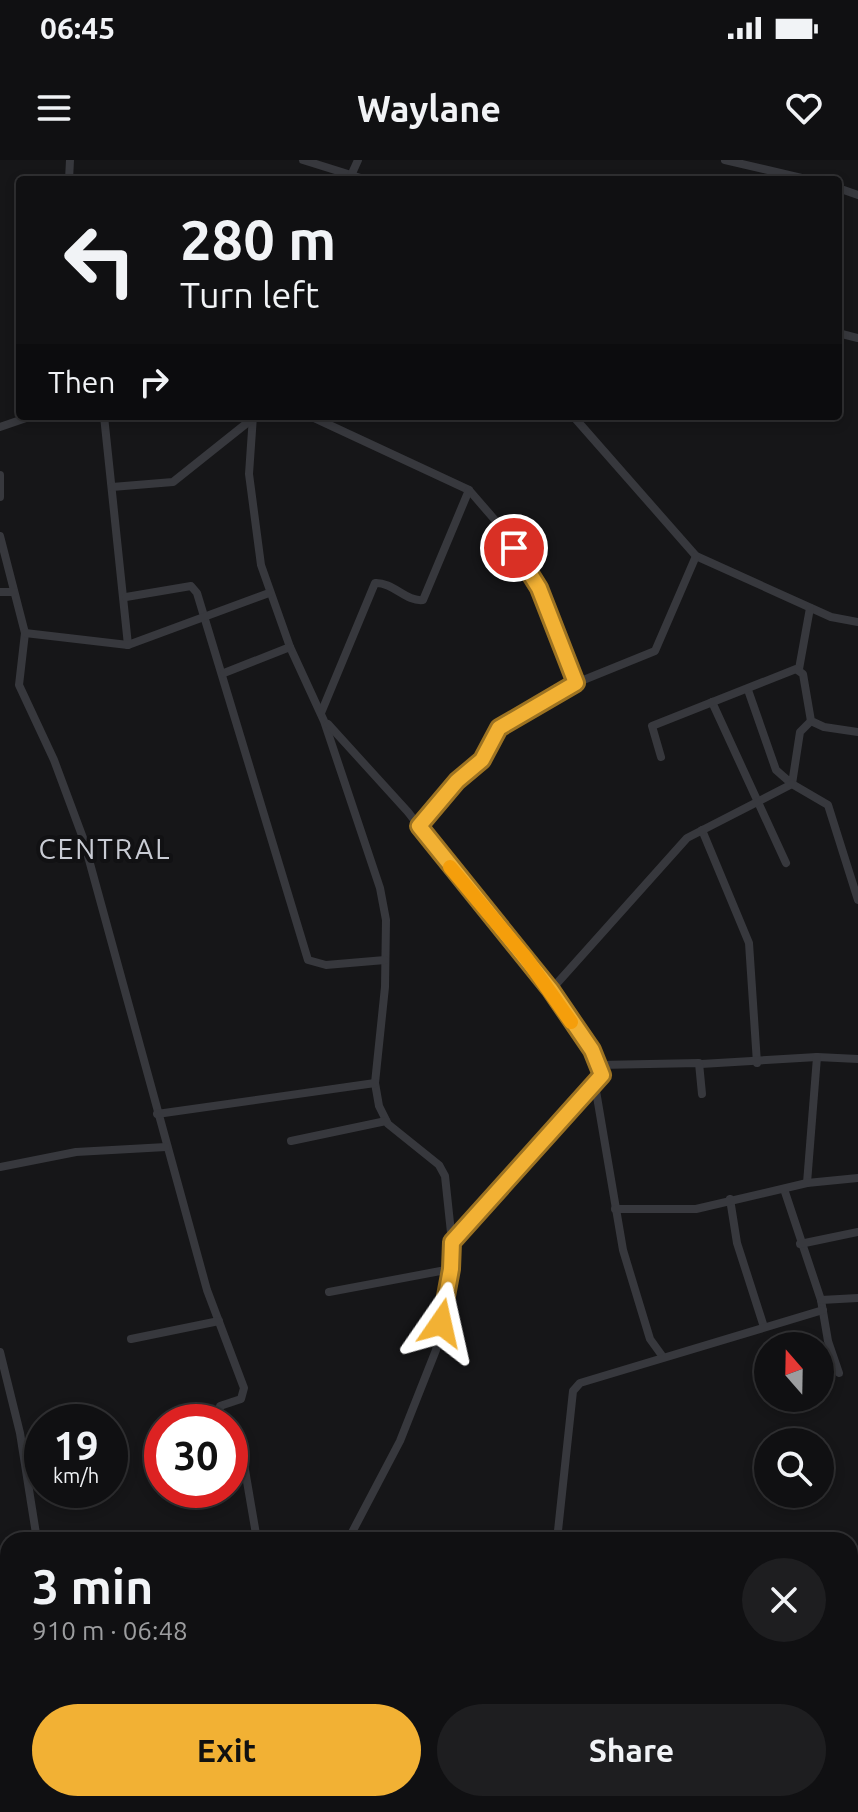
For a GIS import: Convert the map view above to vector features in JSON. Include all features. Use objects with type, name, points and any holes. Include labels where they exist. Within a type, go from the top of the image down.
[{"type":"street","points":[[303,160],[348,176]]},
{"type":"street","points":[[725,160],[779,176]]},
{"type":"street","points":[[0,427],[20,420]]},
{"type":"street","points":[[104,420],[126,597],[128,645]]},
{"type":"street","points":[[112,487],[173,482],[250,420]]},
{"type":"street","points":[[252,420],[249,474],[261,565],[269,593],[322,717],[367,839],[386,920],[375,1083],[379,1106],[386,1121],[439,1165],[445,1176],[452,1242],[451,1269],[436,1350],[400,1441],[352,1532]]},
{"type":"street","points":[[319,420],[469,490],[501,527],[539,588],[576,683]]},
{"type":"street","points":[[577,420],[696,556],[810,608],[858,622]]},
{"type":"street","points":[[0,475],[0,497]]},
{"type":"street","points":[[322,717],[375,583],[384,583],[414,600],[423,600],[469,490]]},
{"type":"street","points":[[0,536],[25,633],[19,685],[54,760],[83,838],[166,1147],[244,1395],[224,1404]]},
{"type":"street","points":[[419,826],[457,781],[482,760],[499,728],[576,683],[657,650],[696,556]]},
{"type":"street","points":[[126,597],[191,586],[207,618],[303,953],[308,960],[318,964],[385,960]]},
{"type":"street","points":[[0,592],[14,592]]},
{"type":"street","points":[[25,633],[128,645],[269,593]]},
{"type":"street","points":[[810,608],[799,669],[803,674],[811,721]]},
{"type":"street","points":[[224,673],[290,647]]},
{"type":"street","points":[[661,757],[652,726],[799,669]]},
{"type":"street","points":[[748,690],[776,770],[792,784],[828,805],[858,900]]},
{"type":"street","points":[[712,702],[786,863]]},
{"type":"street","points":[[322,717],[419,826],[551,990],[599,1065],[602,1075],[452,1242]]},
{"type":"street","points":[[811,721],[824,727],[858,732]]},
{"type":"street","points":[[551,990],[672,852],[702,830],[758,805],[792,784],[800,732],[811,721]]},
{"type":"street","points":[[702,830],[749,943],[757,1063]]},
{"type":"street","points":[[599,1065],[757,1063],[817,1057],[858,1059]]},
{"type":"street","points":[[807,1183],[817,1057]]},
{"type":"street","points":[[701,1064],[702,1094]]},
{"type":"street","points":[[157,1114],[375,1083]]},
{"type":"street","points":[[595,1085],[615,1209],[650,1339],[663,1357]]},
{"type":"street","points":[[291,1141],[386,1121]]},
{"type":"street","points":[[0,1167],[76,1152],[166,1147]]},
{"type":"street","points":[[615,1209],[696,1209],[807,1183],[858,1178]]},
{"type":"street","points":[[784,1189],[822,1305],[839,1373]]},
{"type":"street","points":[[730,1199],[737,1243],[764,1327]]},
{"type":"street","points":[[800,1244],[858,1232]]},
{"type":"street","points":[[329,1292],[451,1269]]},
{"type":"street","points":[[558,1532],[573,1391],[580,1383],[764,1327],[822,1305],[858,1298]]},
{"type":"street","points":[[131,1339],[219,1321]]},
{"type":"street","points":[[0,1352],[20,1433],[36,1532]]},
{"type":"street","points":[[248,1487],[256,1532]]},
{"type":"slow traffic","points":[[450,867],[551,990],[571,1022]]},
{"type":"district","name":"CENTRAL","points":[[105,849]]},
{"type":"route","points":[[441,1323],[451,1269],[452,1242],[531,1158],[602,1075],[598,1060],[551,990],[419,826],[457,781],[482,760],[488,742],[499,728],[576,683],[539,588],[514,548]]}]
